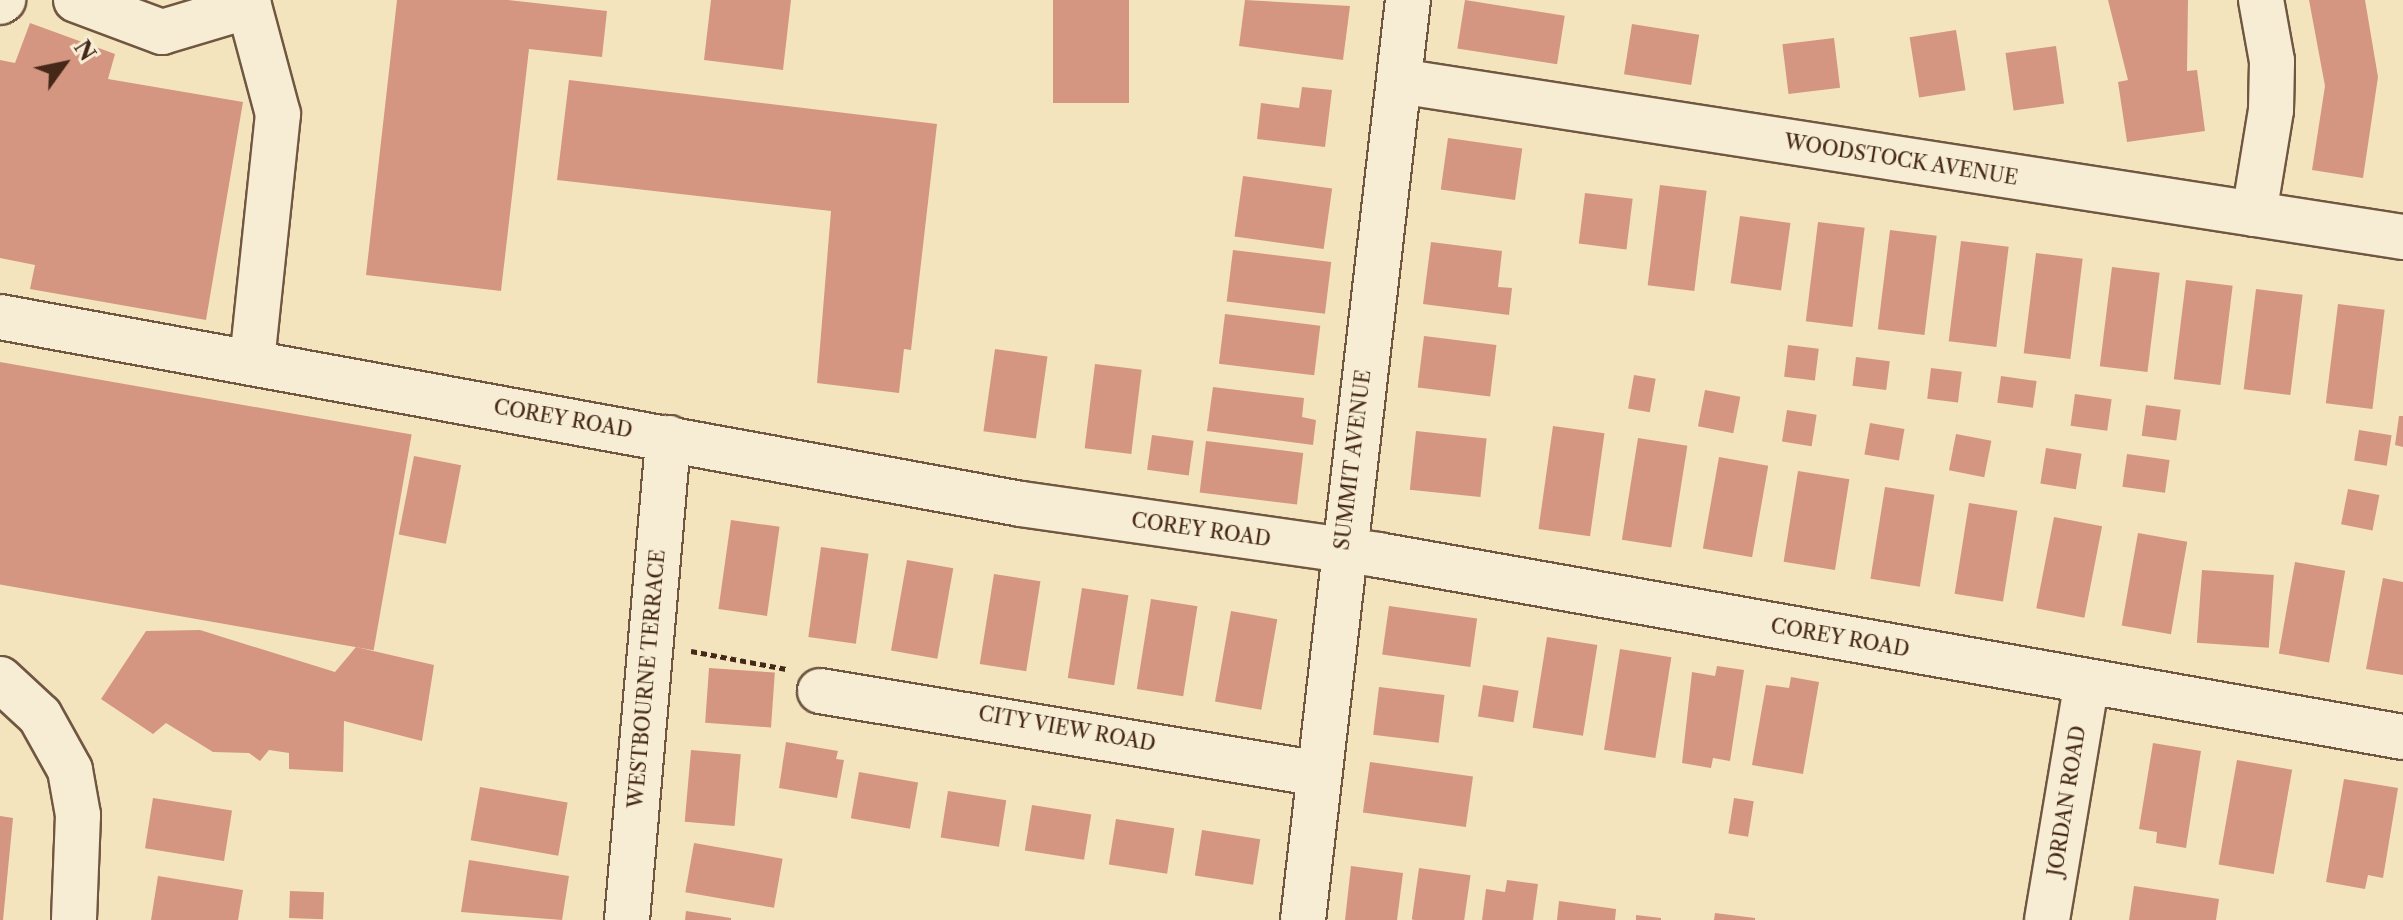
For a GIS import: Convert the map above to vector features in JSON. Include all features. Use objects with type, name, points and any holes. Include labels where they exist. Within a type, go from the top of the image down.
[{"type":"street","name":"SUMMIT AVENUE","points":[[1303,920],[1314,773],[1408,0]]},
{"type":"street","points":[[2254,214],[2271,110],[2272,61],[2261,0]]},
{"type":"street","points":[[92,4],[137,29],[170,32],[249,6],[278,114],[252,363]]},
{"type":"street","name":"WOODSTOCK AVENUE","points":[[1399,81],[2403,237]]},
{"type":"street","name":"COREY ROAD","points":[[0,317],[1021,504],[1342,551],[2403,737]]},
{"type":"street","name":"WESTBOURNE TERRACE","points":[[627,920],[668,438]]},
{"type":"street","points":[[0,679],[48,726],[74,782],[74,920]]},
{"type":"street","name":"JORDAN ROAD","points":[[2047,920],[2087,682]]},
{"type":"street","name":"CITY VIEW ROAD","points":[[820,691],[1314,773]]},
{"type":"path","points":[[650,647],[772,661],[820,691]]},
{"type":"building","points":[[397,0],[508,0],[607,11],[602,57],[529,49],[501,291],[366,275]]},
{"type":"building","points":[[711,0],[791,0],[783,70],[704,60]]},
{"type":"building","points":[[1053,0],[1129,0],[1129,103],[1053,103]]},
{"type":"building","points":[[1245,0],[1350,6],[1343,60],[1239,46]]},
{"type":"building","points":[[1465,0],[1565,16],[1557,64],[1457,48]]},
{"type":"building","points":[[2108,0],[2188,0],[2187,71],[2197,70],[2205,131],[2127,142],[2118,82],[2128,80]]},
{"type":"building","points":[[2309,0],[2365,0],[2378,77],[2363,178],[2312,170],[2325,86]]},
{"type":"building","points":[[30,23],[115,54],[108,79],[243,102],[206,320],[30,289],[35,265],[0,258],[0,60],[15,63]]},
{"type":"building","points":[[1632,24],[1699,35],[1691,85],[1624,74]]},
{"type":"building","points":[[1956,30],[1966,90],[1919,98],[1910,37]]},
{"type":"building","points":[[1834,38],[1840,88],[1788,94],[1782,44]]},
{"type":"building","points":[[2056,46],[2064,103],[2014,111],[2005,53]]},
{"type":"building","points":[[569,80],[937,124],[911,350],[904,349],[899,393],[817,383],[831,211],[557,180]]},
{"type":"building","points":[[1302,87],[1332,90],[1325,147],[1257,139],[1261,103],[1299,108]]},
{"type":"building","points":[[1448,138],[1522,148],[1515,200],[1441,189]]},
{"type":"building","points":[[1243,176],[1332,189],[1324,249],[1235,236]]},
{"type":"building","points":[[1660,185],[1707,191],[1694,291],[1648,285]]},
{"type":"building","points":[[1585,193],[1633,199],[1626,249],[1579,244]]},
{"type":"building","points":[[1740,216],[1791,223],[1781,290],[1731,283]]},
{"type":"building","points":[[1818,222],[1865,228],[1852,327],[1806,321]]},
{"type":"building","points":[[1890,230],[1937,236],[1924,335],[1878,329]]},
{"type":"building","points":[[1961,241],[2009,247],[1996,347],[1949,341]]},
{"type":"building","points":[[1431,242],[1502,251],[1498,287],[1512,288],[1509,315],[1423,304]]},
{"type":"building","points":[[1233,250],[1331,262],[1325,314],[1227,302]]},
{"type":"building","points":[[2036,253],[2083,259],[2070,359],[2024,353]]},
{"type":"building","points":[[2112,267],[2160,273],[2147,372],[2100,366]]},
{"type":"building","points":[[2186,280],[2233,286],[2220,385],[2174,379]]},
{"type":"building","points":[[2256,289],[2303,295],[2290,395],[2244,389]]},
{"type":"building","points":[[2338,304],[2385,310],[2372,409],[2326,403]]},
{"type":"building","points":[[1225,314],[1320,326],[1314,375],[1219,364]]},
{"type":"building","points":[[1424,336],[1496,345],[1490,397],[1418,388]]},
{"type":"building","points":[[1788,345],[1819,349],[1815,381],[1784,377]]},
{"type":"building","points":[[995,349],[1047,356],[1036,439],[983,431]]},
{"type":"building","points":[[1856,357],[1890,361],[1886,390],[1852,386]]},
{"type":"building","points":[[0,362],[412,435],[374,650],[0,584]]},
{"type":"building","points":[[1095,364],[1142,370],[1131,454],[1085,448]]},
{"type":"building","points":[[1931,368],[1962,372],[1958,403],[1927,399]]},
{"type":"building","points":[[1634,375],[1656,379],[1650,412],[1628,408]]},
{"type":"building","points":[[2001,376],[2037,381],[2033,408],[1997,403]]},
{"type":"building","points":[[1213,387],[1304,398],[1302,417],[1316,420],[1313,445],[1207,431]]},
{"type":"building","points":[[1705,390],[1740,397],[1733,433],[1698,426]]},
{"type":"building","points":[[2075,394],[2112,399],[2107,431],[2071,426]]},
{"type":"building","points":[[2146,405],[2181,410],[2176,441],[2142,436]]},
{"type":"building","points":[[1787,410],[1817,415],[1812,446],[1782,442]]},
{"type":"building","points":[[2399,416],[2403,416],[2403,447],[2395,445]]},
{"type":"building","points":[[1870,423],[1904,429],[1899,461],[1864,455]]},
{"type":"building","points":[[1553,426],[1604,433],[1590,536],[1539,529]]},
{"type":"building","points":[[2359,430],[2392,435],[2387,466],[2354,461]]},
{"type":"building","points":[[1416,431],[1487,438],[1480,497],[1410,490]]},
{"type":"building","points":[[1956,434],[1991,441],[1984,477],[1949,470]]},
{"type":"building","points":[[1152,435],[1194,441],[1189,476],[1147,470]]},
{"type":"building","points":[[1638,438],[1687,446],[1671,548],[1622,540]]},
{"type":"building","points":[[1206,441],[1303,453],[1297,505],[1200,493]]},
{"type":"building","points":[[2046,448],[2082,454],[2076,489],[2040,484]]},
{"type":"building","points":[[2127,454],[2170,460],[2165,493],[2122,487]]},
{"type":"building","points":[[414,456],[461,465],[446,544],[399,535]]},
{"type":"building","points":[[1719,457],[1768,466],[1752,557],[1703,549]]},
{"type":"building","points":[[1798,471],[1849,479],[1835,570],[1784,562]]},
{"type":"building","points":[[1885,487],[1934,495],[1920,587],[1870,579]]},
{"type":"building","points":[[2348,489],[2379,495],[2373,530],[2341,524]]},
{"type":"building","points":[[1969,503],[2017,511],[2003,602],[1955,594]]},
{"type":"building","points":[[2054,517],[2102,526],[2084,618],[2036,608]]},
{"type":"building","points":[[731,520],[780,527],[767,616],[718,609]]},
{"type":"building","points":[[2138,533],[2187,542],[2171,634],[2122,626]]},
{"type":"building","points":[[821,547],[869,554],[856,644],[808,637]]},
{"type":"building","points":[[907,560],[953,568],[937,659],[891,651]]},
{"type":"building","points":[[2295,562],[2345,571],[2329,662],[2279,654]]},
{"type":"building","points":[[2202,570],[2274,575],[2269,648],[2197,643]]},
{"type":"building","points":[[994,574],[1040,581],[1026,671],[980,664]]},
{"type":"building","points":[[2383,578],[2403,582],[2403,675],[2366,669]]},
{"type":"building","points":[[1082,588],[1128,595],[1114,685],[1068,678]]},
{"type":"building","points":[[1151,599],[1197,606],[1183,696],[1137,689]]},
{"type":"building","points":[[1389,606],[1477,618],[1470,667],[1382,655]]},
{"type":"building","points":[[1231,611],[1277,619],[1261,710],[1215,702]]},
{"type":"building","points":[[200,630],[335,672],[356,647],[434,665],[422,741],[344,721],[343,772],[289,769],[289,753],[269,750],[260,761],[249,753],[213,752],[166,723],[153,734],[101,699],[146,631]]},
{"type":"building","points":[[1547,637],[1597,645],[1583,736],[1533,728]]},
{"type":"building","points":[[1620,649],[1671,657],[1655,758],[1604,750]]},
{"type":"building","points":[[1717,666],[1744,670],[1730,761],[1713,758],[1711,768],[1682,763],[1692,672],[1715,676]]},
{"type":"building","points":[[709,668],[775,673],[771,727],[705,723]]},
{"type":"building","points":[[1791,677],[1819,682],[1803,774],[1752,765],[1766,685],[1789,688]]},
{"type":"building","points":[[1483,685],[1519,691],[1514,722],[1478,717]]},
{"type":"building","points":[[1379,687],[1445,695],[1439,743],[1373,735]]},
{"type":"building","points":[[786,742],[838,751],[836,759],[844,760],[837,798],[779,788]]},
{"type":"building","points":[[2153,743],[2201,751],[2186,848],[2156,843],[2157,832],[2139,829]]},
{"type":"building","points":[[691,750],[741,754],[735,826],[685,822]]},
{"type":"building","points":[[2237,760],[2292,770],[2274,874],[2219,864]]},
{"type":"building","points":[[1370,762],[1473,776],[1466,827],[1363,813]]},
{"type":"building","points":[[859,772],[918,782],[910,829],[851,818]]},
{"type":"building","points":[[2344,779],[2398,788],[2383,878],[2368,875],[2365,889],[2326,882]]},
{"type":"building","points":[[480,787],[568,802],[558,856],[471,840]]},
{"type":"building","points":[[948,791],[1006,800],[999,847],[941,837]]},
{"type":"building","points":[[153,798],[232,811],[224,861],[145,848]]},
{"type":"building","points":[[1734,798],[1754,801],[1748,837],[1728,834]]},
{"type":"building","points":[[1032,805],[1091,814],[1084,860],[1025,850]]},
{"type":"building","points":[[0,816],[13,818],[3,920],[0,920]]},
{"type":"building","points":[[1116,819],[1174,828],[1167,874],[1109,864]]},
{"type":"building","points":[[1202,830],[1260,839],[1253,885],[1195,875]]},
{"type":"building","points":[[694,843],[783,859],[774,908],[685,892]]},
{"type":"building","points":[[469,860],[569,876],[562,920],[461,912]]},
{"type":"building","points":[[1351,866],[1403,873],[1397,920],[1345,920]]},
{"type":"building","points":[[1419,868],[1470,875],[1464,920],[1412,919]]},
{"type":"building","points":[[158,876],[243,890],[238,920],[151,920]]},
{"type":"building","points":[[1507,880],[1538,884],[1533,920],[1482,920],[1486,889],[1505,892]]},
{"type":"building","points":[[2134,886],[2219,899],[2216,920],[2129,920]]},
{"type":"building","points":[[290,891],[324,892],[323,919],[289,918]]},
{"type":"building","points":[[1559,901],[1616,909],[1615,920],[1557,920]]},
{"type":"building","points":[[686,911],[731,918],[731,920],[685,920]]},
{"type":"building","points":[[1715,913],[1755,918],[1755,920],[1714,920]]},
{"type":"building","points":[[1636,915],[1661,918],[1661,920],[1636,920]]}]
